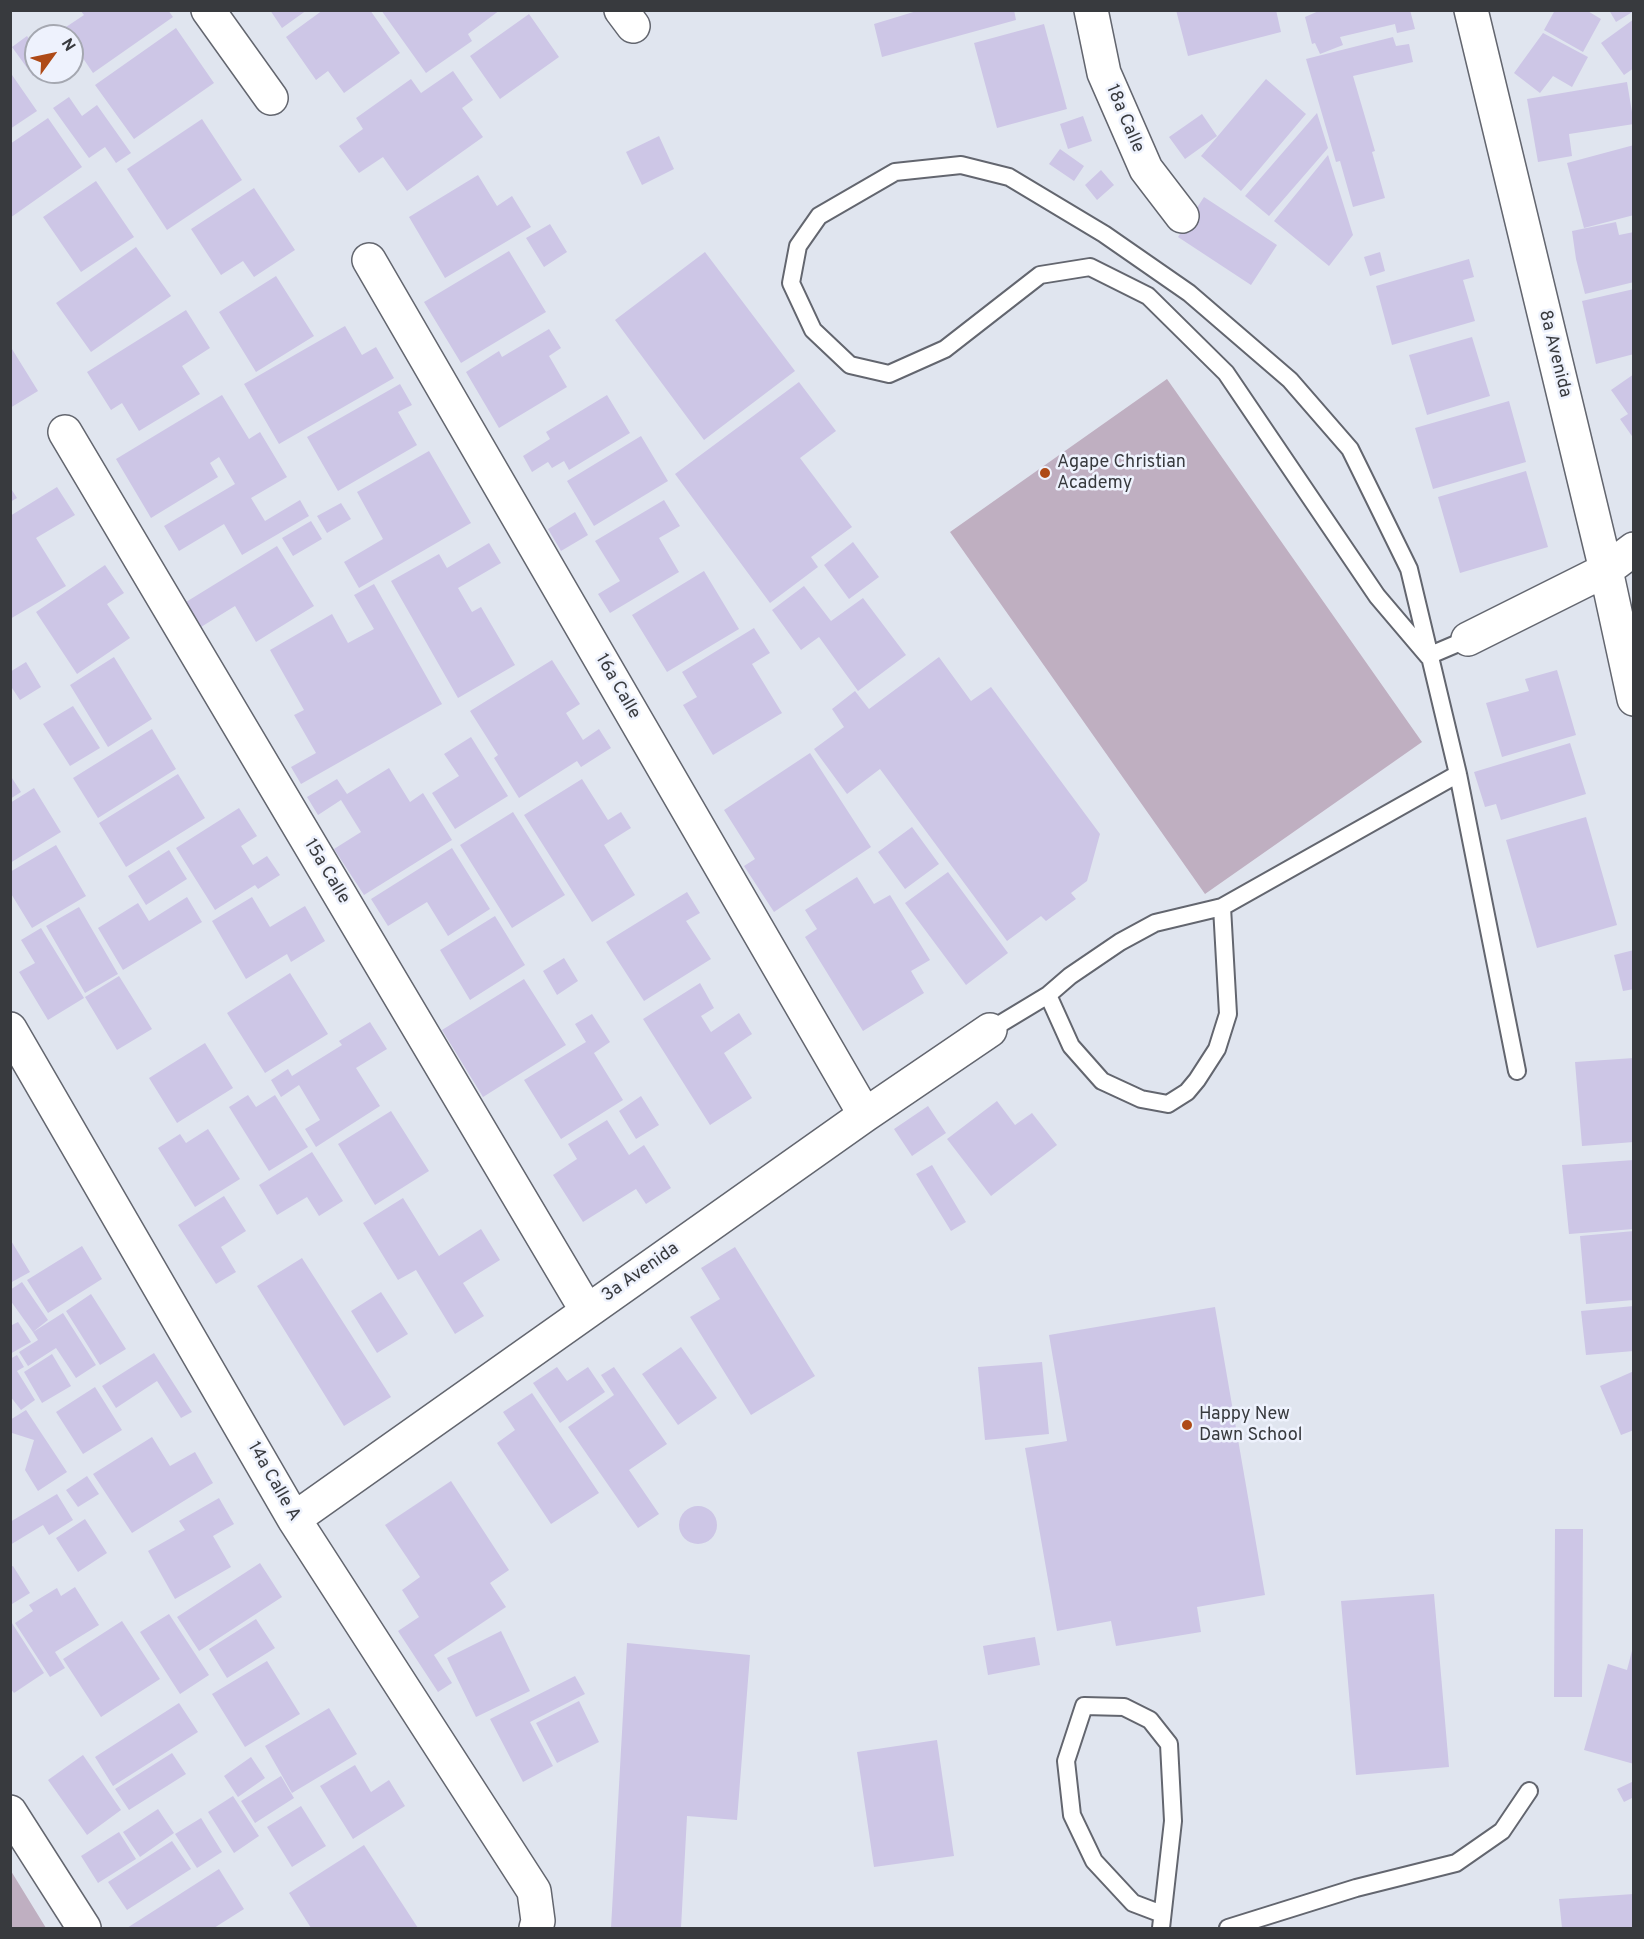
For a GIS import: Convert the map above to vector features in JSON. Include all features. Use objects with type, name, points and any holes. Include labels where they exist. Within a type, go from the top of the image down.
[{"type":"street","points":[[208,10],[271,98]]},
{"type":"street","name":"18a Calle","points":[[1091,10],[1104,73],[1146,169],[1182,216]]},
{"type":"street","name":"8a Avenida","points":[[1478,16],[1634,699]]},
{"type":"street","name":"16a Calle","points":[[369,260],[865,1114]]},
{"type":"street","name":"15a Calle","points":[[66,432],[587,1311]]},
{"type":"street","points":[[1468,639],[1606,570],[1634,549]]},
{"type":"street","name":"14a Calle A","points":[[10,1029],[294,1519],[534,1891],[538,1921],[536,1929]]},
{"type":"street","name":"3a Avenida","points":[[294,1519],[865,1114],[990,1030]]},
{"type":"street","points":[[10,1812],[84,1929]]},
{"type":"lane","points":[[1428,656],[1377,596],[1226,373],[1148,296],[1090,267],[1040,275],[945,349],[889,374],[850,365],[813,330],[791,283],[798,246],[819,216],[895,172],[961,165],[1009,177],[1104,234],[1189,293],[1290,380],[1350,449],[1409,569],[1458,774],[1517,1071]]},
{"type":"lane","points":[[1428,656],[1468,639]]},
{"type":"lane","points":[[990,1030],[1048,995],[1070,976],[1120,942],[1155,923],[1222,908],[1458,774]]},
{"type":"lane","points":[[1048,995],[1071,1046],[1102,1081],[1141,1099],[1168,1104],[1187,1092],[1197,1080],[1217,1049],[1228,1014],[1222,908]]},
{"type":"lane","points":[[1084,1706],[1124,1707],[1150,1720],[1169,1744],[1173,1821],[1162,1922],[1132,1903],[1094,1861],[1072,1815],[1065,1761],[1084,1706]]},
{"type":"lane","points":[[1228,1929],[1356,1888],[1456,1863],[1503,1831],[1529,1791]]},
{"type":"shaded area","points":[[1167,379],[1422,742],[1205,894],[950,532]]},
{"type":"shaded area","points":[[11,1871],[46,1928],[11,1928]]},
{"type":"building","points":[[80,10],[168,10],[173,17],[93,73],[84,60],[84,24],[70,24],[84,15]]},
{"type":"building","points":[[270,10],[307,10],[282,28]]},
{"type":"building","points":[[323,10],[370,10],[400,53],[344,93],[328,71],[316,80],[286,37]]},
{"type":"building","points":[[381,10],[500,10],[468,34],[472,41],[426,73]]},
{"type":"building","points":[[920,10],[1014,10],[1016,20],[882,57],[874,24]]},
{"type":"building","points":[[1176,10],[1276,10],[1281,32],[1188,56]]},
{"type":"building","points":[[1321,10],[1410,10],[1415,29],[1397,33],[1395,24],[1340,37],[1343,45],[1320,54],[1315,43],[1312,44],[1305,17]]},
{"type":"building","points":[[1555,10],[1586,10],[1601,19],[1583,52],[1544,30]]},
{"type":"building","points":[[1609,10],[1634,10],[1634,11],[1616,22]]},
{"type":"building","points":[[529,14],[559,57],[500,99],[470,56]]},
{"type":"building","points":[[1634,19],[1634,68],[1624,75],[1601,43]]},
{"type":"building","points":[[1044,24],[1067,109],[997,128],[974,43]]},
{"type":"building","points":[[176,28],[214,83],[134,139],[95,85]]},
{"type":"building","points":[[1543,33],[1588,57],[1572,87],[1553,76],[1540,93],[1514,73]]},
{"type":"building","points":[[1393,37],[1396,46],[1409,44],[1413,62],[1353,76],[1375,151],[1372,152],[1385,198],[1353,207],[1340,161],[1336,162],[1306,59]]},
{"type":"building","points":[[24,38],[24,64],[12,47]]},
{"type":"building","points":[[453,71],[473,100],[462,108],[483,137],[407,191],[383,157],[359,173],[339,146],[363,129],[356,118],[411,79],[421,93]]},
{"type":"building","points":[[10,72],[37,111],[10,129]]},
{"type":"building","points":[[1266,79],[1306,114],[1241,191],[1201,156]]},
{"type":"building","points":[[1627,82],[1634,124],[1569,134],[1572,156],[1538,162],[1527,99]]},
{"type":"building","points":[[69,97],[82,116],[97,105],[131,153],[116,163],[105,147],[89,158],[53,108]]},
{"type":"building","points":[[1317,113],[1328,148],[1269,216],[1245,196]]},
{"type":"building","points":[[1202,114],[1217,136],[1185,159],[1169,137]]},
{"type":"building","points":[[1083,116],[1092,141],[1068,149],[1060,124]]},
{"type":"building","points":[[48,118],[82,167],[10,218],[10,144]]},
{"type":"building","points":[[202,119],[242,180],[167,230],[127,169]]},
{"type":"building","points":[[659,136],[674,169],[642,185],[626,152]]},
{"type":"building","points":[[1634,145],[1634,215],[1584,228],[1567,163]]},
{"type":"building","points":[[1060,149],[1084,166],[1074,181],[1049,164]]},
{"type":"building","points":[[1328,155],[1353,235],[1329,266],[1274,221]]},
{"type":"building","points":[[1101,170],[1114,185],[1097,200],[1085,185]]},
{"type":"building","points":[[478,175],[497,206],[512,196],[531,227],[445,278],[409,217]]},
{"type":"building","points":[[96,181],[134,237],[81,272],[43,217]]},
{"type":"building","points":[[254,188],[295,250],[254,277],[243,261],[221,275],[191,229]]},
{"type":"building","points":[[1204,197],[1277,245],[1251,285],[1178,237]]},
{"type":"building","points":[[1616,222],[1619,235],[1634,232],[1634,282],[1585,294],[1572,231]]},
{"type":"building","points":[[550,224],[567,252],[544,267],[526,238]]},
{"type":"building","points":[[136,247],[171,296],[91,352],[56,303]]},
{"type":"building","points":[[509,251],[546,312],[461,363],[424,302]]},
{"type":"building","points":[[705,252],[795,371],[704,440],[615,320]]},
{"type":"building","points":[[1380,252],[1385,271],[1370,276],[1364,257]]},
{"type":"building","points":[[1469,259],[1474,277],[1463,280],[1475,321],[1392,345],[1376,286]]},
{"type":"building","points":[[276,276],[314,336],[256,372],[219,312]]},
{"type":"building","points":[[1634,289],[1634,354],[1596,364],[1582,301]]},
{"type":"building","points":[[186,310],[210,348],[182,366],[200,394],[139,431],[122,403],[111,410],[87,372]]},
{"type":"building","points":[[345,326],[362,355],[376,347],[394,378],[279,444],[244,384]]},
{"type":"building","points":[[549,329],[561,348],[549,356],[567,387],[499,428],[466,372],[499,351],[502,357]]},
{"type":"building","points":[[1472,337],[1490,396],[1427,415],[1409,355]]},
{"type":"building","points":[[12,349],[38,391],[10,408],[10,350]]},
{"type":"building","points":[[1634,374],[1634,439],[1620,419],[1628,414],[1611,390]]},
{"type":"building","points":[[799,382],[836,431],[800,458],[852,527],[811,557],[818,567],[770,603],[675,474]]},
{"type":"building","points":[[400,384],[412,405],[398,412],[417,445],[338,491],[307,437]]},
{"type":"building","points":[[222,395],[249,439],[260,432],[287,477],[251,498],[265,521],[300,500],[309,516],[242,555],[224,524],[179,551],[164,526],[235,484],[219,457],[210,463],[218,477],[151,518],[116,459]]},
{"type":"building","points":[[607,395],[630,433],[569,470],[564,461],[552,468],[548,462],[532,472],[523,456],[550,439],[546,432]]},
{"type":"building","points":[[1509,401],[1526,462],[1433,489],[1415,428]]},
{"type":"building","points":[[641,436],[668,481],[594,526],[567,481]]},
{"type":"building","points":[[429,451],[471,523],[359,588],[344,562],[383,539],[357,492]]},
{"type":"building","points":[[1526,471],[1548,547],[1460,573],[1438,497]]},
{"type":"building","points":[[10,487],[17,498],[10,502]]},
{"type":"building","points":[[57,487],[75,515],[36,538],[66,586],[10,619],[10,516]]},
{"type":"building","points":[[664,500],[680,526],[659,538],[679,572],[610,613],[598,594],[620,581],[595,541]]},
{"type":"building","points":[[341,503],[351,519],[327,533],[317,516]]},
{"type":"building","points":[[575,512],[588,535],[561,551],[548,529]]},
{"type":"building","points":[[311,521],[322,539],[293,556],[282,538]]},
{"type":"building","points":[[853,542],[879,577],[849,599],[824,565]]},
{"type":"building","points":[[489,543],[501,563],[458,588],[472,612],[481,607],[515,665],[458,698],[391,581],[439,554],[447,568]]},
{"type":"building","points":[[277,546],[314,606],[256,642],[235,606],[201,627],[186,602]]},
{"type":"building","points":[[105,565],[124,593],[107,604],[130,638],[77,674],[36,612]]},
{"type":"building","points":[[704,571],[739,629],[667,672],[632,615]]},
{"type":"building","points":[[374,584],[442,704],[301,784],[291,767],[316,753],[294,715],[304,710],[270,650],[332,614],[348,643],[374,629],[354,595]]},
{"type":"building","points":[[804,586],[831,621],[863,598],[906,655],[858,691],[819,637],[801,650],[772,610]]},
{"type":"building","points":[[754,628],[770,653],[752,664],[782,713],[713,755],[683,705],[697,697],[682,672]]},
{"type":"building","points":[[114,657],[152,719],[108,747],[70,685]]},
{"type":"building","points":[[939,657],[971,701],[991,687],[1100,834],[1087,881],[1071,893],[1076,899],[1046,921],[1041,916],[1007,941],[880,769],[847,794],[814,749],[844,727],[832,709],[855,691],[869,709]]},
{"type":"building","points":[[552,660],[580,704],[566,713],[583,740],[599,729],[611,748],[581,767],[577,761],[519,798],[494,758],[498,755],[470,711]]},
{"type":"building","points":[[26,662],[41,687],[20,700],[10,685],[10,672]]},
{"type":"building","points":[[1557,670],[1576,735],[1502,757],[1486,703],[1529,691],[1525,679]]},
{"type":"building","points":[[73,706],[100,748],[70,766],[43,724]]},
{"type":"building","points":[[152,729],[176,769],[98,818],[73,778]]},
{"type":"building","points":[[471,737],[508,796],[455,829],[432,793],[459,776],[444,754]]},
{"type":"building","points":[[1570,743],[1586,794],[1501,820],[1496,804],[1485,807],[1474,772]]},
{"type":"building","points":[[810,753],[871,847],[774,912],[744,866],[755,859],[724,810]]},
{"type":"building","points":[[389,768],[410,802],[423,793],[452,840],[364,895],[334,849],[361,832],[341,800],[318,815],[307,797],[337,779],[347,794]]},
{"type":"building","points":[[178,774],[205,818],[126,867],[99,823]]},
{"type":"building","points":[[10,775],[21,792],[10,799]]},
{"type":"building","points":[[582,779],[608,820],[621,812],[631,828],[604,845],[635,895],[592,922],[524,815]]},
{"type":"building","points":[[34,788],[61,832],[10,863],[10,803]]},
{"type":"building","points":[[239,808],[257,836],[241,846],[253,865],[267,856],[280,875],[258,889],[255,885],[215,910],[176,848]]},
{"type":"building","points":[[513,812],[565,895],[512,928],[460,845]]},
{"type":"building","points":[[1586,817],[1617,925],[1537,948],[1506,840]]},
{"type":"building","points":[[912,827],[939,864],[905,889],[878,852]]},
{"type":"building","points":[[56,845],[86,896],[32,928],[10,892],[10,872]]},
{"type":"building","points":[[452,848],[490,909],[448,936],[427,902],[388,926],[371,899]]},
{"type":"building","points":[[169,850],[187,879],[146,905],[128,876]]},
{"type":"building","points":[[948,872],[1008,953],[966,985],[905,903]]},
{"type":"building","points":[[857,877],[874,904],[890,895],[930,960],[911,971],[924,993],[863,1031],[805,937],[817,929],[805,910]]},
{"type":"building","points":[[687,892],[700,913],[686,921],[711,959],[644,1001],[606,942]]},
{"type":"building","points":[[187,897],[202,922],[123,970],[98,928],[138,903],[149,921]]},
{"type":"building","points":[[252,897],[270,927],[305,906],[325,941],[291,962],[287,954],[246,979],[212,921]]},
{"type":"building","points":[[79,907],[118,974],[85,993],[46,926]]},
{"type":"building","points":[[495,916],[525,965],[470,1000],[440,950]]},
{"type":"building","points":[[41,928],[84,998],[48,1020],[19,972],[35,963],[21,940]]},
{"type":"building","points":[[1634,950],[1634,989],[1623,991],[1614,955]]},
{"type":"building","points":[[564,958],[578,981],[557,995],[543,971]]},
{"type":"building","points":[[290,973],[328,1034],[265,1073],[227,1013]]},
{"type":"building","points":[[119,976],[152,1029],[117,1050],[85,997]]},
{"type":"building","points":[[524,979],[566,1045],[483,1097],[442,1030]]},
{"type":"building","points":[[700,983],[714,1008],[701,1016],[711,1032],[739,1013],[752,1034],[724,1053],[752,1098],[710,1125],[643,1019]]},
{"type":"building","points":[[592,1014],[610,1042],[594,1053],[623,1100],[561,1139],[524,1080],[586,1042],[575,1024]]},
{"type":"building","points":[[370,1022],[387,1049],[356,1068],[380,1106],[316,1147],[305,1129],[320,1120],[299,1085],[281,1097],[271,1080],[288,1069],[292,1076],[342,1045],[339,1041]]},
{"type":"building","points":[[205,1043],[233,1088],[177,1123],[149,1078]]},
{"type":"building","points":[[1634,1058],[1634,1142],[1582,1146],[1575,1062]]},
{"type":"building","points":[[248,1095],[256,1107],[275,1095],[308,1147],[269,1171],[229,1107]]},
{"type":"building","points":[[641,1096],[659,1125],[636,1139],[619,1111]]},
{"type":"building","points":[[997,1101],[1015,1125],[1032,1113],[1057,1145],[991,1196],[947,1139]]},
{"type":"building","points":[[928,1106],[946,1133],[912,1156],[894,1129]]},
{"type":"building","points":[[391,1111],[429,1171],[375,1205],[338,1144]]},
{"type":"building","points":[[607,1120],[629,1155],[644,1145],[671,1188],[646,1204],[636,1189],[583,1222],[553,1175],[577,1159],[568,1144]]},
{"type":"building","points":[[208,1129],[240,1179],[195,1207],[158,1148],[180,1134],[186,1143]]},
{"type":"building","points":[[312,1152],[343,1201],[319,1216],[307,1197],[277,1215],[259,1185]]},
{"type":"building","points":[[1634,1160],[1634,1229],[1569,1234],[1562,1165]]},
{"type":"building","points":[[932,1165],[966,1222],[951,1231],[916,1174]]},
{"type":"building","points":[[224,1196],[246,1231],[221,1247],[236,1272],[216,1284],[178,1225]]},
{"type":"building","points":[[403,1198],[439,1256],[481,1229],[500,1260],[463,1283],[484,1316],[455,1334],[416,1270],[398,1280],[363,1223]]},
{"type":"building","points":[[1634,1231],[1634,1300],[1586,1304],[1580,1236]]},
{"type":"building","points":[[10,1239],[30,1272],[10,1283]]},
{"type":"building","points":[[82,1246],[102,1279],[48,1313],[27,1280]]},
{"type":"building","points":[[735,1247],[815,1376],[751,1415],[690,1317],[720,1299],[701,1268]]},
{"type":"building","points":[[302,1258],[391,1397],[344,1426],[257,1286]]},
{"type":"building","points":[[22,1282],[48,1320],[33,1332],[10,1300],[10,1290]]},
{"type":"building","points":[[381,1292],[408,1334],[377,1353],[351,1311]]},
{"type":"building","points":[[91,1294],[126,1349],[100,1365],[66,1311]]},
{"type":"building","points":[[1634,1306],[1634,1351],[1586,1355],[1581,1311]]},
{"type":"building","points":[[1215,1307],[1265,1595],[1197,1607],[1201,1632],[1116,1646],[1111,1621],[1057,1631],[1025,1448],[1067,1441],[1049,1335]]},
{"type":"building","points":[[63,1313],[96,1365],[76,1378],[56,1348],[28,1366],[19,1352],[38,1340],[33,1332]]},
{"type":"building","points":[[18,1322],[31,1342],[10,1354],[10,1326]]},
{"type":"building","points":[[681,1347],[717,1398],[678,1425],[642,1374]]},
{"type":"building","points":[[154,1353],[192,1412],[181,1418],[157,1381],[116,1408],[102,1386]]},
{"type":"building","points":[[52,1354],[71,1386],[42,1403],[24,1372]]},
{"type":"building","points":[[17,1355],[24,1367],[17,1371],[35,1400],[21,1410],[10,1396],[10,1359]]},
{"type":"building","points":[[1042,1362],[1049,1434],[985,1440],[978,1367]]},
{"type":"building","points":[[557,1367],[567,1381],[588,1367],[605,1392],[560,1423],[533,1383]]},
{"type":"building","points":[[614,1367],[667,1444],[629,1470],[659,1514],[638,1528],[568,1427],[614,1395],[601,1375]]},
{"type":"building","points":[[1634,1371],[1634,1430],[1621,1435],[1600,1386]]},
{"type":"building","points":[[95,1387],[122,1430],[83,1454],[56,1412]]},
{"type":"building","points":[[532,1393],[599,1493],[551,1524],[497,1443],[515,1430],[503,1412]]},
{"type":"building","points":[[26,1410],[67,1472],[38,1491],[25,1470],[34,1440],[10,1431],[10,1420]]},
{"type":"building","points":[[152,1437],[170,1466],[195,1452],[213,1483],[132,1533],[93,1474]]},
{"type":"building","points":[[87,1476],[99,1494],[78,1507],[66,1490]]},
{"type":"building","points":[[451,1481],[509,1570],[490,1583],[506,1607],[434,1655],[452,1683],[438,1692],[398,1631],[419,1617],[402,1590],[420,1577],[385,1525]]},
{"type":"building","points":[[57,1494],[73,1520],[49,1535],[43,1525],[10,1545],[10,1522]]},
{"type":"building","points":[[219,1498],[234,1524],[213,1536],[231,1567],[175,1599],[148,1551],[185,1530],[179,1521]]},
{"type":"building","points":[[698,1506],[712,1511],[717,1525],[712,1539],[698,1544],[684,1539],[679,1525],[684,1511]]},
{"type":"building","points":[[85,1519],[107,1553],[78,1572],[56,1538]]},
{"type":"building","points":[[1555,1529],[1583,1529],[1582,1697],[1554,1697]]},
{"type":"building","points":[[260,1563],[282,1597],[199,1651],[177,1617]]},
{"type":"building","points":[[13,1566],[30,1593],[12,1604],[10,1602],[10,1567]]},
{"type":"building","points":[[75,1587],[99,1625],[55,1652],[65,1668],[50,1677],[15,1623],[33,1611],[29,1605],[57,1588],[61,1596]]},
{"type":"building","points":[[1434,1594],[1449,1767],[1356,1775],[1341,1601]]},
{"type":"building","points":[[169,1614],[209,1675],[180,1694],[140,1632]]},
{"type":"building","points":[[256,1619],[275,1648],[227,1678],[209,1649]]},
{"type":"building","points":[[10,1620],[44,1673],[14,1693],[10,1688]]},
{"type":"building","points":[[122,1621],[160,1679],[101,1717],[63,1659]]},
{"type":"building","points":[[501,1631],[530,1691],[476,1717],[447,1658]]},
{"type":"building","points":[[1035,1637],[1040,1665],[988,1675],[983,1646]]},
{"type":"building","points":[[627,1643],[750,1655],[737,1820],[687,1816],[681,1928],[611,1928]]},
{"type":"building","points":[[1633,1647],[1634,1764],[1584,1750],[1608,1664],[1627,1670]]},
{"type":"building","points":[[267,1661],[300,1714],[245,1747],[212,1694]]},
{"type":"building","points":[[575,1676],[585,1694],[530,1722],[553,1766],[523,1782],[490,1719]]},
{"type":"building","points":[[579,1701],[599,1742],[557,1763],[536,1723]]},
{"type":"building","points":[[179,1703],[198,1732],[113,1786],[95,1757]]},
{"type":"building","points":[[329,1708],[357,1754],[292,1793],[265,1746]]},
{"type":"building","points":[[937,1740],[954,1856],[874,1867],[857,1752]]},
{"type":"building","points":[[172,1753],[186,1774],[129,1810],[115,1789]]},
{"type":"building","points":[[83,1755],[121,1810],[87,1835],[48,1780]]},
{"type":"building","points":[[251,1757],[265,1778],[238,1797],[224,1776]]},
{"type":"building","points":[[355,1765],[371,1792],[389,1780],[405,1806],[353,1839],[320,1786]]},
{"type":"building","points":[[281,1776],[294,1798],[255,1823],[241,1801]]},
{"type":"building","points":[[1634,1781],[1634,1797],[1624,1802],[1617,1789]]},
{"type":"building","points":[[233,1796],[259,1836],[234,1853],[208,1812]]},
{"type":"building","points":[[301,1806],[326,1846],[292,1867],[267,1827]]},
{"type":"building","points":[[158,1809],[174,1833],[140,1857],[123,1832]]},
{"type":"building","points":[[201,1818],[222,1852],[197,1868],[175,1834]]},
{"type":"building","points":[[119,1832],[136,1859],[98,1883],[81,1856]]},
{"type":"building","points":[[172,1841],[191,1869],[127,1910],[108,1882]]},
{"type":"building","points":[[364,1845],[418,1928],[311,1928],[289,1893]]},
{"type":"building","points":[[219,1869],[244,1909],[214,1928],[127,1928]]},
{"type":"building","points":[[1634,1894],[1634,1928],[1562,1928],[1559,1899]]},
{"type":"place","name":"Agape Christian Academy","points":[[1045,473]]},
{"type":"place","name":"Happy New Dawn School","points":[[1187,1425]]}]
